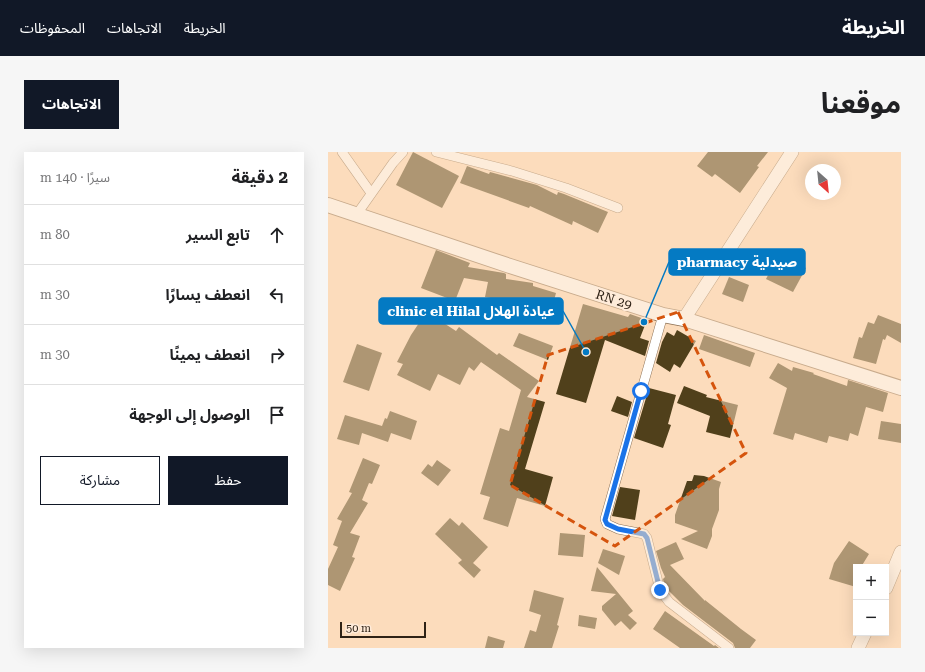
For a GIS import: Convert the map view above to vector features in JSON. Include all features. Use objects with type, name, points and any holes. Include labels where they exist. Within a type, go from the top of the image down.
[{"type":"main road","name":"RN 29","points":[[328,205],[663,315],[684,319],[901,388]]},
{"type":"street","points":[[342,152],[371,193]]},
{"type":"street","points":[[357,214],[393,163],[403,152]]},
{"type":"street","points":[[436,152],[512,171],[566,188],[618,208]]},
{"type":"street","points":[[684,319],[792,152]]},
{"type":"street","points":[[663,315],[605,520],[607,524],[618,529],[644,534],[647,538],[660,590],[664,597],[729,648]]},
{"type":"street","points":[[889,581],[901,552]]},
{"type":"street","points":[[858,648],[864,636]]},
{"type":"highlighted area","points":[[678,312],[746,453],[615,546],[510,485],[548,355]]},
{"type":"building","points":[[413,152],[459,176],[442,208],[396,185]]},
{"type":"building","points":[[708,152],[768,152],[740,193],[715,174],[712,177],[697,166]]},
{"type":"building","points":[[467,166],[489,174],[490,172],[537,185],[557,195],[558,192],[564,194],[608,212],[598,233],[573,221],[572,225],[530,206],[529,208],[460,183]]},
{"type":"building","points":[[436,250],[470,263],[468,267],[504,273],[506,274],[506,279],[533,283],[533,286],[556,293],[549,319],[532,315],[534,306],[511,302],[507,318],[496,316],[498,307],[495,306],[496,299],[485,297],[488,282],[464,278],[455,301],[421,288]]},
{"type":"building","points":[[779,254],[806,268],[793,292],[766,279]]},
{"type":"building","points":[[729,277],[749,285],[743,302],[722,294]]},
{"type":"building","points":[[583,304],[628,317],[630,314],[647,320],[640,338],[649,341],[645,356],[605,340],[586,403],[556,394]]},
{"type":"building","points":[[419,307],[456,331],[459,327],[497,355],[499,353],[539,381],[527,397],[545,402],[525,469],[553,477],[545,506],[517,498],[508,527],[483,519],[490,497],[480,494],[500,428],[509,431],[521,390],[481,362],[474,371],[469,367],[460,385],[438,374],[430,391],[397,375],[403,364],[397,362],[419,323],[412,318]]},
{"type":"building","points":[[878,315],[901,324],[901,343],[887,335],[885,340],[883,339],[876,364],[853,358],[859,337],[862,338],[868,322],[874,324]]},
{"type":"building","points":[[677,330],[696,341],[680,368],[674,364],[670,372],[656,363],[662,342],[667,332],[674,336]]},
{"type":"building","points":[[519,333],[553,346],[548,360],[513,346]]},
{"type":"building","points":[[704,335],[755,353],[750,367],[699,349]]},
{"type":"building","points":[[357,344],[382,353],[369,391],[343,382]]},
{"type":"building","points":[[778,363],[792,371],[793,367],[814,373],[813,374],[847,386],[848,380],[888,393],[883,412],[866,407],[858,436],[850,433],[848,441],[829,436],[827,443],[795,433],[793,440],[773,434],[787,388],[769,378]]},
{"type":"building","points":[[684,386],[707,395],[706,397],[738,405],[730,438],[706,432],[710,416],[677,403]]},
{"type":"building","points":[[649,388],[676,395],[668,424],[671,425],[663,448],[634,438]]},
{"type":"building","points":[[617,396],[632,402],[628,417],[611,411]]},
{"type":"building","points":[[390,411],[417,421],[411,440],[391,433],[388,442],[362,433],[359,445],[337,439],[345,415],[382,426]]},
{"type":"building","points":[[881,421],[901,424],[901,443],[878,439]]},
{"type":"building","points":[[363,458],[380,465],[372,484],[369,483],[362,500],[368,503],[350,533],[360,536],[352,557],[355,558],[340,591],[328,585],[328,569],[338,547],[333,545],[342,521],[337,519],[352,493],[349,492]]},
{"type":"building","points":[[437,460],[451,470],[438,486],[421,473],[428,464],[432,467]]},
{"type":"building","points":[[694,475],[704,476],[721,482],[719,489],[719,510],[707,549],[681,539],[698,531],[675,523],[675,515],[687,481],[692,481]]},
{"type":"building","points":[[620,487],[640,490],[635,520],[612,516]]},
{"type":"building","points":[[450,518],[459,526],[462,522],[488,547],[473,563],[481,570],[474,578],[458,563],[462,560],[435,534]]},
{"type":"building","points":[[560,533],[585,535],[583,557],[558,555]]},
{"type":"building","points":[[849,541],[869,554],[863,564],[853,564],[853,586],[829,579],[834,563]]},
{"type":"building","points":[[676,542],[684,559],[670,565],[705,601],[756,640],[750,648],[735,648],[733,643],[683,605],[665,587],[663,579],[665,577],[656,551]]},
{"type":"building","points":[[603,549],[625,556],[619,575],[598,563]]},
{"type":"building","points":[[597,567],[633,611],[628,615],[637,623],[630,630],[621,621],[615,626],[602,610],[602,606],[616,594],[591,591]]},
{"type":"building","points":[[534,590],[564,598],[557,625],[559,626],[552,648],[524,648],[530,630],[536,632],[541,615],[529,611]]},
{"type":"building","points":[[665,611],[719,648],[680,648],[653,629]]},
{"type":"building","points":[[579,615],[597,618],[595,629],[578,626]]},
{"type":"building","points":[[488,636],[505,641],[503,648],[485,648]]},
{"type":"place","name":"pharmacy صيدلية","points":[[644,322]]},
{"type":"place","name":"clinic el Hilal عيادة الهلال","points":[[586,352]]},
{"type":"route","points":[[641,391],[605,520],[607,524],[618,529],[644,534],[647,538],[660,590]]}]
